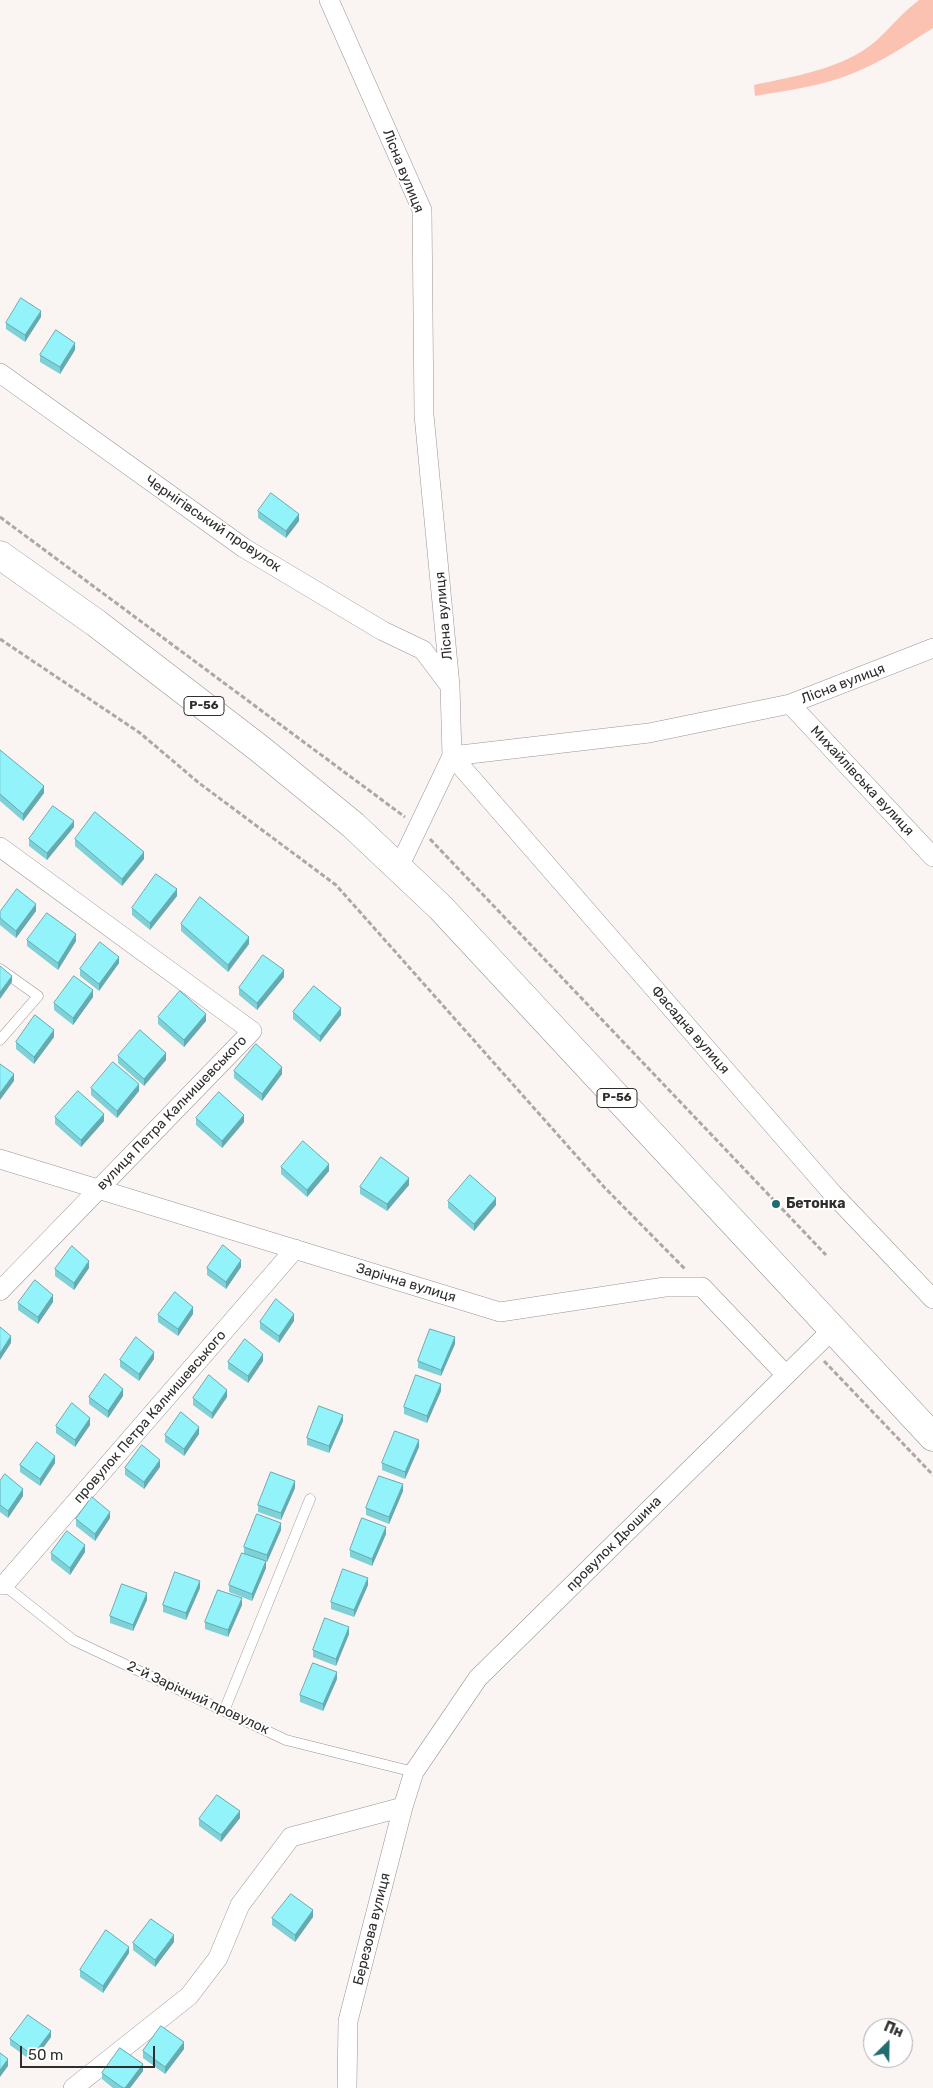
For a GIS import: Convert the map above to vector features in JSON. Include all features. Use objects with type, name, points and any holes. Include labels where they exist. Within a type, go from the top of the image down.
[{"type":"main road","name":"Р-56","points":[[0,555],[96,623],[260,749],[353,825],[441,908],[933,1437]]},
{"type":"street","name":"Лісна вулиця","points":[[329,0],[422,210],[424,415],[450,686],[452,756],[649,733],[790,704],[933,648]]},
{"type":"street","name":"Чернігівський провулок","points":[[0,373],[244,548],[383,631],[423,650],[450,686]]},
{"type":"street","name":"Михайлівська вулиця","points":[[790,704],[933,857]]},
{"type":"street","points":[[398,868],[452,756]]},
{"type":"street","name":"Фасадна вулиця","points":[[452,756],[833,1194],[933,1299]]},
{"type":"street","name":"вулиця Петра Калнишевського","points":[[0,846],[252,1030],[0,1291]]},
{"type":"street","name":"Зарічна вулиця","points":[[0,1159],[500,1312],[665,1287],[702,1287],[786,1375]]},
{"type":"street","name":"провулок Петра Калнишевського","points":[[2,1585],[295,1249]]},
{"type":"street","name":"провулок Дьошина","points":[[414,1772],[478,1678],[832,1330]]},
{"type":"street","name":"Березова вулиця","points":[[347,2088],[348,2021],[403,1807],[414,1772]]},
{"type":"street","points":[[74,2088],[188,1996],[218,1958],[240,1905],[291,1837],[403,1807]]},
{"type":"lane","points":[[0,969],[38,996],[0,1040]]},
{"type":"lane","points":[[224,1711],[310,1499]]},
{"type":"lane","name":"2-й Зарічний провулок","points":[[2,1585],[73,1640],[286,1740],[414,1772]]},
{"type":"path","points":[[0,639],[140,733],[199,783],[336,885],[605,1188],[687,1271]]},
{"type":"path","points":[[813,1349],[933,1475]]},
{"type":"shaded area","points":[[919,0],[933,0],[933,28],[895,52],[866,68],[832,81],[755,96],[754,85],[819,70],[850,58],[864,50]]},
{"type":"building","points":[[21,298],[41,311],[25,335],[6,323]]},
{"type":"building","points":[[56,330],[75,343],[60,367],[40,355]]},
{"type":"building","points":[[271,493],[299,514],[286,531],[258,511]]},
{"type":"building","points":[[0,750],[44,786],[23,814],[0,794]]},
{"type":"building","points":[[53,806],[74,821],[47,853],[29,839]]},
{"type":"building","points":[[95,812],[144,852],[122,879],[75,839]]},
{"type":"building","points":[[156,874],[177,889],[150,923],[132,908]]},
{"type":"building","points":[[17,889],[36,904],[16,931],[0,918],[0,912]]},
{"type":"building","points":[[200,897],[249,937],[228,965],[181,924]]},
{"type":"building","points":[[47,913],[76,934],[58,963],[27,940]]},
{"type":"building","points":[[100,942],[119,957],[99,984],[80,969]]},
{"type":"building","points":[[263,955],[284,970],[257,1003],[239,988]]},
{"type":"building","points":[[0,966],[12,976],[0,992]]},
{"type":"building","points":[[74,976],[93,990],[73,1018],[54,1003]]},
{"type":"building","points":[[314,986],[341,1008],[320,1036],[293,1012]]},
{"type":"building","points":[[180,991],[206,1014],[184,1040],[158,1017]]},
{"type":"building","points":[[35,1015],[54,1030],[34,1057],[16,1042]]},
{"type":"building","points":[[140,1030],[166,1053],[144,1079],[118,1056]]},
{"type":"building","points":[[256,1044],[282,1067],[262,1094],[234,1071]]},
{"type":"building","points":[[113,1062],[139,1084],[117,1111],[91,1088]]},
{"type":"building","points":[[0,1064],[14,1074],[0,1093]]},
{"type":"building","points":[[78,1091],[104,1114],[81,1140],[55,1117]]},
{"type":"building","points":[[219,1092],[244,1115],[222,1141],[196,1118]]},
{"type":"building","points":[[303,1141],[329,1164],[307,1190],[281,1167]]},
{"type":"building","points":[[381,1157],[409,1178],[387,1204],[360,1187]]},
{"type":"building","points":[[470,1175],[496,1198],[474,1224],[448,1201]]},
{"type":"building","points":[[223,1245],[241,1260],[226,1282],[207,1268]]},
{"type":"building","points":[[72,1246],[89,1261],[74,1283],[55,1269]]},
{"type":"building","points":[[35,1280],[53,1295],[38,1317],[18,1303]]},
{"type":"building","points":[[175,1292],[193,1307],[178,1329],[158,1315]]},
{"type":"building","points":[[276,1299],[294,1314],[279,1336],[260,1322]]},
{"type":"building","points":[[0,1327],[11,1336],[0,1353]]},
{"type":"building","points":[[430,1329],[455,1337],[441,1370],[418,1361]]},
{"type":"building","points":[[136,1337],[154,1352],[139,1374],[120,1360]]},
{"type":"building","points":[[245,1339],[263,1354],[248,1376],[228,1362]]},
{"type":"building","points":[[105,1374],[123,1389],[108,1411],[89,1397]]},
{"type":"building","points":[[209,1375],[227,1390],[212,1413],[193,1398]]},
{"type":"building","points":[[416,1375],[441,1384],[427,1416],[404,1407]]},
{"type":"building","points":[[72,1403],[90,1418],[75,1440],[56,1426]]},
{"type":"building","points":[[319,1406],[343,1415],[329,1446],[307,1438]]},
{"type":"building","points":[[181,1412],[199,1427],[184,1449],[165,1435]]},
{"type":"building","points":[[395,1431],[419,1440],[405,1472],[382,1463]]},
{"type":"building","points":[[37,1442],[55,1456],[40,1479],[20,1465]]},
{"type":"building","points":[[142,1445],[160,1460],[144,1482],[125,1468]]},
{"type":"building","points":[[271,1472],[295,1481],[281,1513],[258,1505]]},
{"type":"building","points":[[5,1474],[23,1489],[8,1511],[0,1505],[0,1481]]},
{"type":"building","points":[[379,1476],[403,1484],[389,1517],[366,1508]]},
{"type":"building","points":[[92,1497],[110,1512],[95,1534],[76,1519]]},
{"type":"building","points":[[257,1514],[281,1523],[267,1555],[244,1547]]},
{"type":"building","points":[[362,1518],[386,1527],[372,1559],[350,1550]]},
{"type":"building","points":[[67,1531],[85,1545],[70,1568],[51,1553]]},
{"type":"building","points":[[242,1553],[266,1561],[252,1594],[229,1585]]},
{"type":"building","points":[[343,1569],[368,1578],[354,1610],[331,1602]]},
{"type":"building","points":[[175,1572],[200,1581],[186,1613],[163,1605]]},
{"type":"building","points":[[122,1584],[147,1593],[133,1625],[110,1616]]},
{"type":"building","points":[[218,1590],[242,1598],[228,1630],[205,1622]]},
{"type":"building","points":[[325,1618],[349,1627],[336,1659],[313,1650]]},
{"type":"building","points":[[313,1663],[337,1672],[323,1704],[300,1695]]},
{"type":"building","points":[[217,1795],[240,1811],[221,1835],[199,1819]]},
{"type":"building","points":[[291,1894],[313,1910],[295,1935],[272,1918]]},
{"type":"building","points":[[151,1919],[174,1935],[155,1960],[133,1943]]},
{"type":"building","points":[[106,1930],[129,1947],[103,1986],[80,1970]]},
{"type":"building","points":[[28,2015],[51,2031],[33,2055],[10,2039]]},
{"type":"building","points":[[161,2026],[184,2042],[165,2067],[143,2051]]},
{"type":"building","points":[[120,2048],[143,2064],[125,2088],[102,2073]]},
{"type":"building","points":[[0,2053],[8,2059],[0,2070]]},
{"type":"place","name":"Бетонка","points":[[776,1204]]}]
